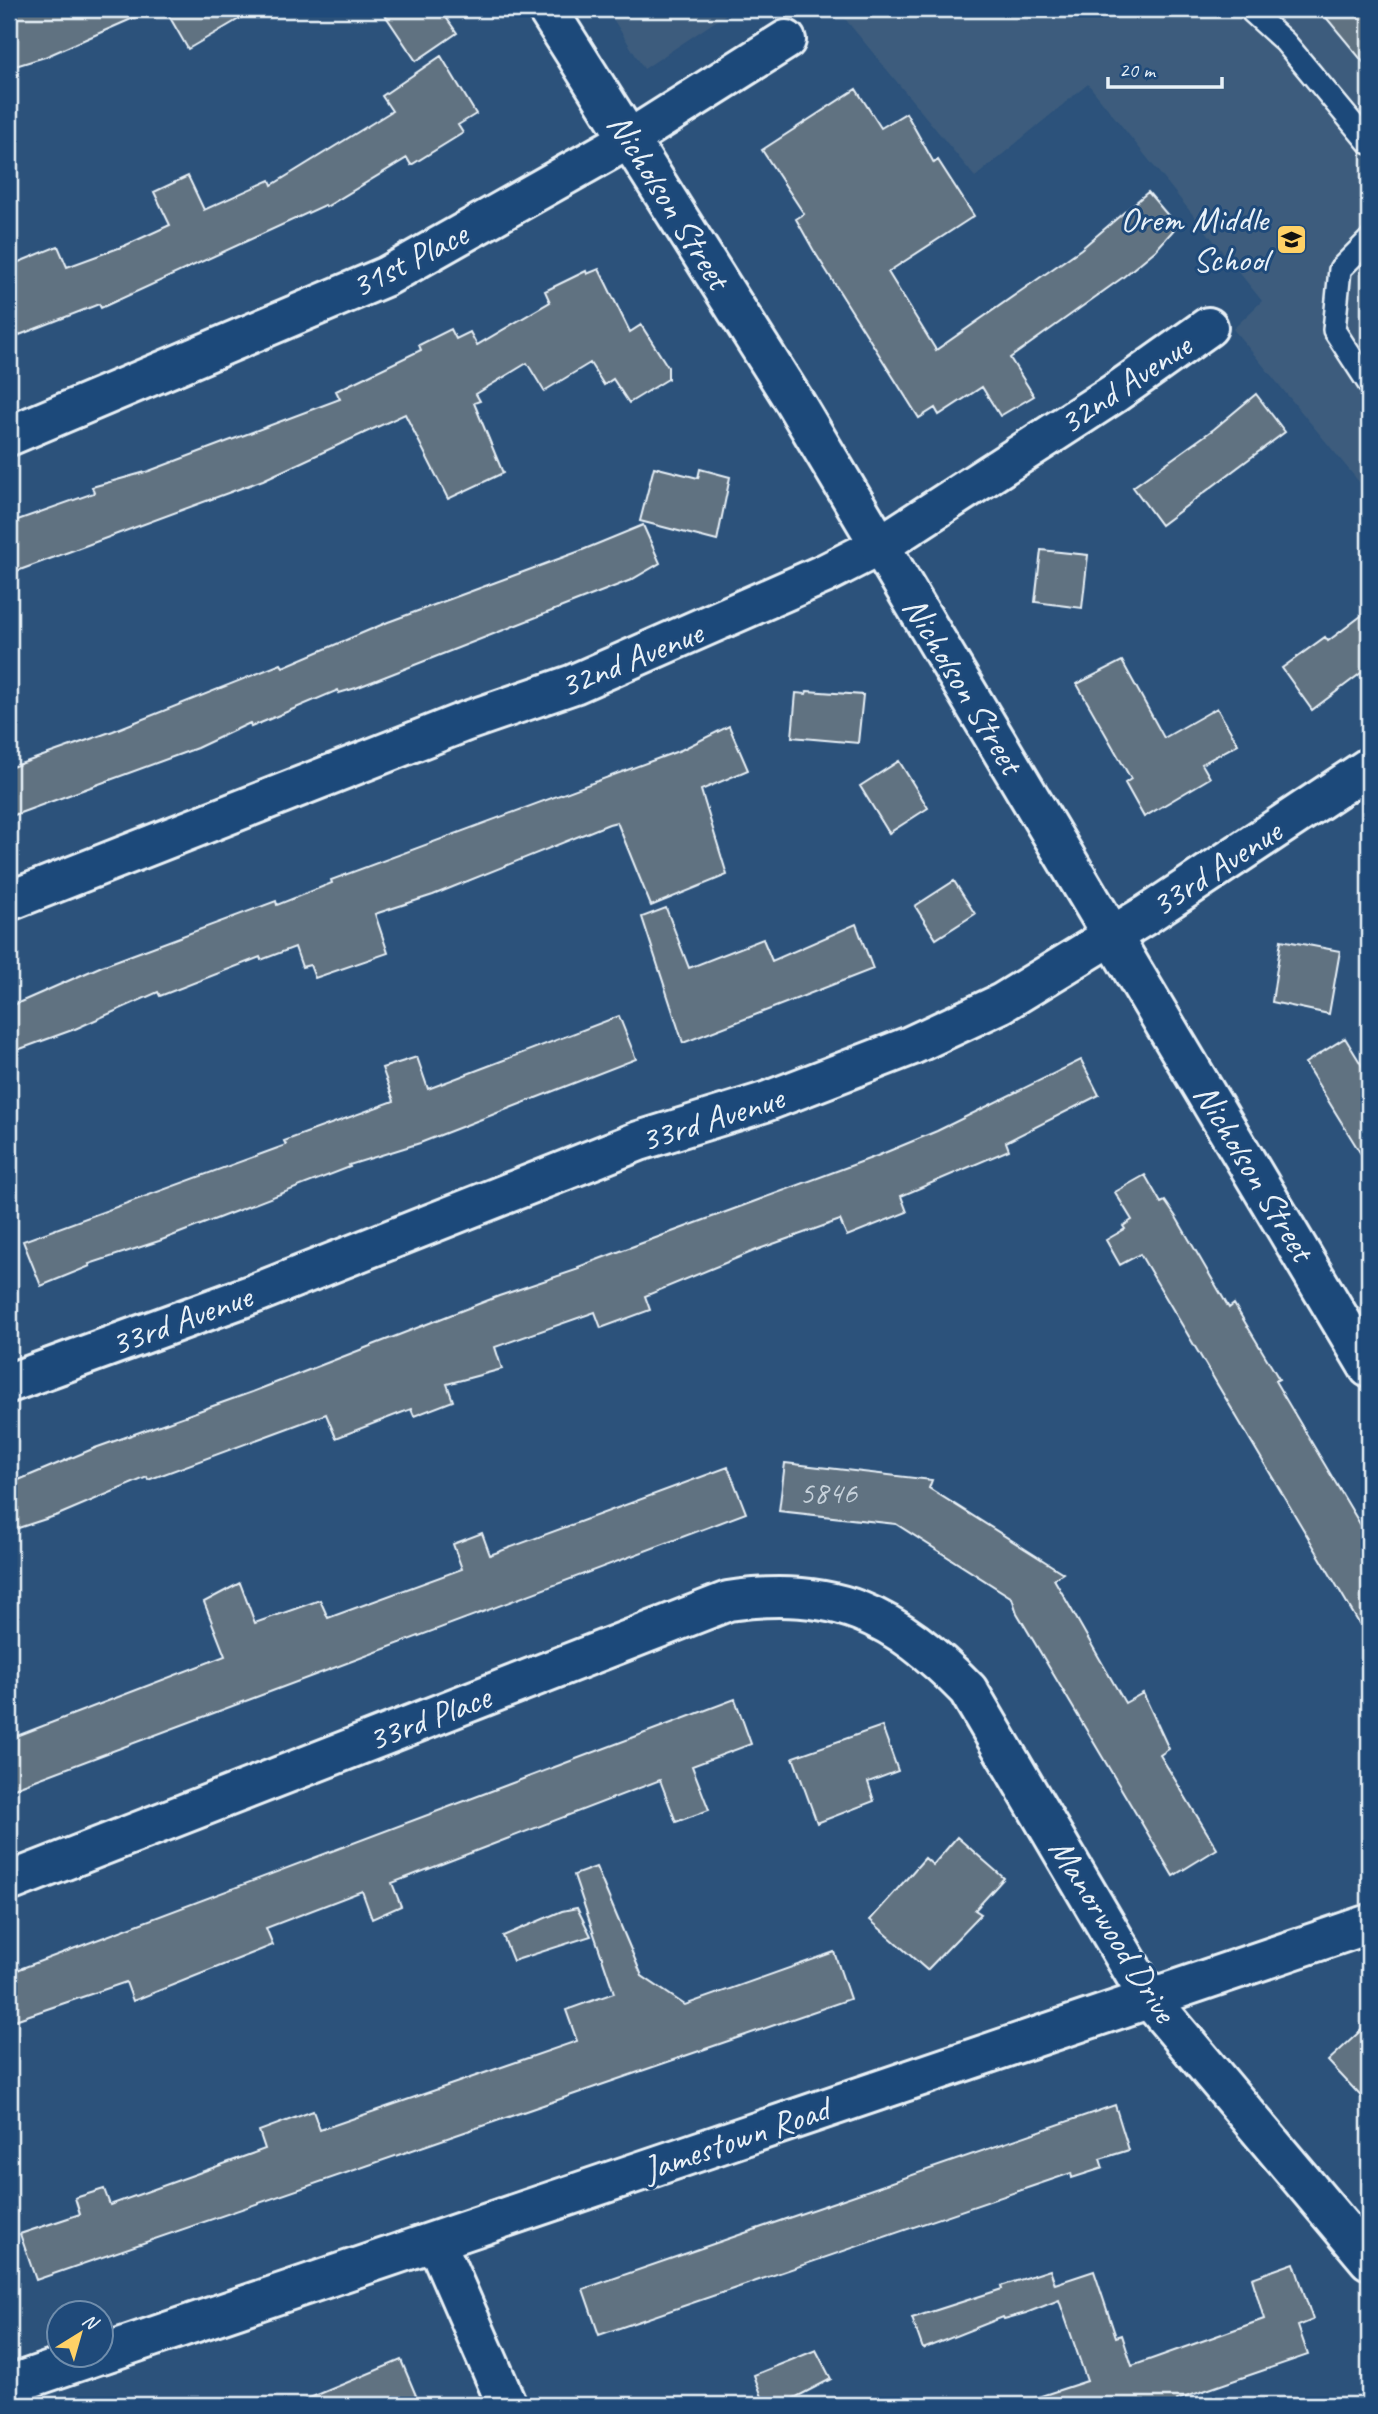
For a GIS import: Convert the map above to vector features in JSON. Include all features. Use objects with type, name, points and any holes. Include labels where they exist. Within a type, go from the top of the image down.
[{"type":"street","name":"Nicholson Street","points":[[547,9],[631,138],[879,546],[1369,1368]]},
{"type":"street","name":"31st Place","points":[[9,436],[387,276],[631,138],[786,40]]},
{"type":"street","name":"32nd Avenue","points":[[9,901],[464,723],[574,684],[760,605],[879,546],[1115,393],[1208,327]]},
{"type":"street","name":"33rd Avenue","points":[[9,1383],[256,1293],[639,1141],[765,1102],[910,1046],[1002,1003],[1113,935],[1369,767]]},
{"type":"street","name":"33rd Place","points":[[9,1882],[728,1601],[761,1596],[795,1598],[858,1608]]},
{"type":"street","name":"Manorwood Drive","points":[[858,1608],[908,1636],[936,1658],[968,1690],[1148,1997],[1369,2260]]},
{"type":"street","name":"Jamestown Road","points":[[116,2349],[1369,1924]]},
{"type":"street","points":[[436,2242],[507,2405]]},
{"type":"street","name":"Jamestown Road","points":[[9,2385],[59,2368]]},
{"type":"lane","points":[[1252,12],[1285,42],[1369,143]]},
{"type":"lane","points":[[1369,240],[1340,269],[1334,330],[1369,384]]},
{"type":"shaded area","points":[[607,9],[734,9],[644,69]]},
{"type":"shaded area","name":"Orem Middle School","points":[[837,9],[1369,9],[1369,494],[1233,329],[1262,301],[1088,84],[975,177]]},
{"type":"building","points":[[9,9],[154,9],[45,57],[9,68]]},
{"type":"building","points":[[165,9],[256,9],[188,49]]},
{"type":"building","points":[[381,9],[440,9],[457,33],[416,61]]},
{"type":"building","points":[[1319,9],[1369,9],[1369,69]]},
{"type":"building","points":[[441,56],[476,114],[458,125],[463,133],[411,165],[407,158],[326,207],[325,205],[101,308],[99,304],[9,339],[9,266],[58,246],[67,267],[170,225],[154,192],[188,176],[204,210],[270,180],[272,185],[392,111],[382,96]]},
{"type":"building","points":[[856,89],[881,128],[906,113],[934,163],[938,160],[974,216],[888,272],[936,350],[1081,249],[1148,192],[1177,226],[1156,250],[1122,278],[1010,358],[1034,396],[1000,416],[982,387],[939,415],[935,408],[919,418],[814,251],[796,219],[804,214],[762,150]]},
{"type":"building","points":[[599,269],[630,332],[641,325],[668,367],[668,379],[629,403],[613,379],[604,385],[590,363],[544,391],[527,363],[476,394],[480,401],[474,403],[503,473],[448,499],[405,414],[263,480],[9,574],[9,523],[94,493],[92,487],[149,471],[340,399],[336,391],[421,350],[419,345],[451,329],[456,339],[470,332],[477,345],[550,302],[545,291],[586,271],[587,274]]},
{"type":"building","points":[[1256,394],[1285,432],[1161,525],[1133,487],[1214,429]]},
{"type":"building","points":[[654,467],[698,478],[700,469],[730,477],[717,541],[640,521]]},
{"type":"building","points":[[643,525],[660,563],[631,580],[356,688],[339,693],[338,690],[251,727],[250,723],[197,748],[9,817],[9,768],[113,731],[281,664],[283,667],[388,622]]},
{"type":"building","points":[[1041,550],[1088,555],[1082,608],[1035,602]]},
{"type":"building","points":[[1369,610],[1369,667],[1312,710],[1282,668],[1325,637],[1328,641]]},
{"type":"building","points":[[1122,661],[1164,738],[1217,708],[1238,744],[1202,764],[1210,778],[1144,817],[1125,783],[1131,779],[1077,684]]},
{"type":"building","points":[[807,691],[863,695],[858,743],[792,737],[796,693],[806,694]]},
{"type":"building","points":[[729,726],[748,770],[701,790],[727,875],[651,906],[617,822],[433,895],[375,914],[388,953],[315,978],[310,965],[302,967],[295,947],[261,960],[260,957],[160,996],[158,992],[75,1029],[9,1053],[9,1007],[102,966],[276,901],[277,905],[332,883],[331,880],[681,750]]},
{"type":"building","points":[[899,761],[928,808],[889,833],[860,786]]},
{"type":"building","points":[[954,881],[975,914],[936,939],[915,906]]},
{"type":"building","points":[[666,908],[689,968],[763,939],[772,961],[856,924],[873,969],[683,1043],[642,917]]},
{"type":"building","points":[[1281,940],[1340,951],[1329,1014],[1272,1002]]},
{"type":"building","points":[[619,1016],[636,1059],[420,1143],[349,1165],[350,1167],[159,1241],[89,1264],[90,1266],[41,1286],[23,1241],[286,1145],[284,1141],[394,1101],[382,1068],[417,1057],[428,1089]]},
{"type":"building","points":[[1345,1038],[1369,1077],[1369,1167],[1305,1063]]},
{"type":"building","points":[[1081,1060],[1099,1095],[1006,1142],[1009,1150],[901,1196],[907,1212],[847,1236],[840,1220],[759,1249],[645,1296],[650,1310],[601,1328],[595,1312],[495,1347],[502,1369],[447,1384],[453,1401],[414,1416],[411,1409],[336,1438],[326,1414],[148,1480],[147,1477],[58,1515],[9,1531],[9,1484],[95,1448],[252,1392],[499,1296],[579,1269],[578,1267],[877,1156],[937,1131]]},
{"type":"building","points":[[1145,1175],[1161,1203],[1165,1201],[1176,1217],[1229,1308],[1234,1304],[1279,1379],[1275,1381],[1369,1539],[1369,1640],[1140,1254],[1120,1265],[1106,1240],[1125,1229],[1123,1226],[1132,1220],[1115,1192]]},
{"type":"building","points":[[785,1463],[932,1480],[929,1488],[1063,1573],[1054,1579],[1125,1703],[1143,1693],[1169,1749],[1160,1755],[1217,1849],[1173,1876],[1017,1613],[1012,1598],[896,1524],[779,1511]]},
{"type":"building","points":[[728,1467],[746,1513],[9,1790],[9,1739],[225,1656],[204,1602],[240,1583],[255,1623],[320,1600],[328,1618],[462,1569],[453,1544],[482,1533],[490,1555]]},
{"type":"building","points":[[735,1699],[751,1744],[692,1766],[709,1810],[676,1822],[660,1780],[392,1883],[401,1906],[372,1919],[362,1891],[266,1928],[273,1945],[133,2001],[126,1982],[9,2022],[9,1973]]},
{"type":"building","points":[[882,1726],[898,1771],[868,1782],[874,1801],[817,1823],[793,1757]]},
{"type":"building","points":[[957,1837],[1004,1878],[975,1910],[981,1914],[927,1970],[870,1920],[925,1858],[933,1865]]},
{"type":"building","points":[[596,1867],[642,1976],[685,2005],[834,1952],[850,1999],[36,2280],[20,2234],[80,2214],[75,2198],[104,2189],[110,2205],[265,2149],[259,2131],[313,2111],[320,2130],[577,2041],[566,2010],[614,1993],[574,1875]]},
{"type":"building","points":[[577,1908],[591,1936],[513,1961],[503,1936],[562,1911]]},
{"type":"building","points":[[1369,2023],[1369,2105],[1328,2061]]},
{"type":"building","points":[[1115,2105],[1129,2150],[1100,2159],[1103,2168],[1072,2178],[1071,2173],[599,2335],[583,2289]]},
{"type":"building","points":[[1294,2263],[1313,2320],[1298,2326],[1308,2355],[1177,2400],[1179,2405],[1033,2405],[1032,2399],[1087,2381],[1059,2300],[1026,2313],[1004,2319],[1003,2317],[923,2349],[912,2318],[1002,2289],[1001,2286],[1050,2270],[1055,2284],[1094,2271],[1116,2337],[1122,2335],[1132,2366],[1264,2319],[1252,2278]]},
{"type":"building","points":[[816,2350],[831,2379],[781,2405],[765,2405],[754,2375]]},
{"type":"building","points":[[401,2360],[420,2405],[293,2405]]},
{"type":"place","name":"Orem Middle School","points":[[1291,239]]}]
